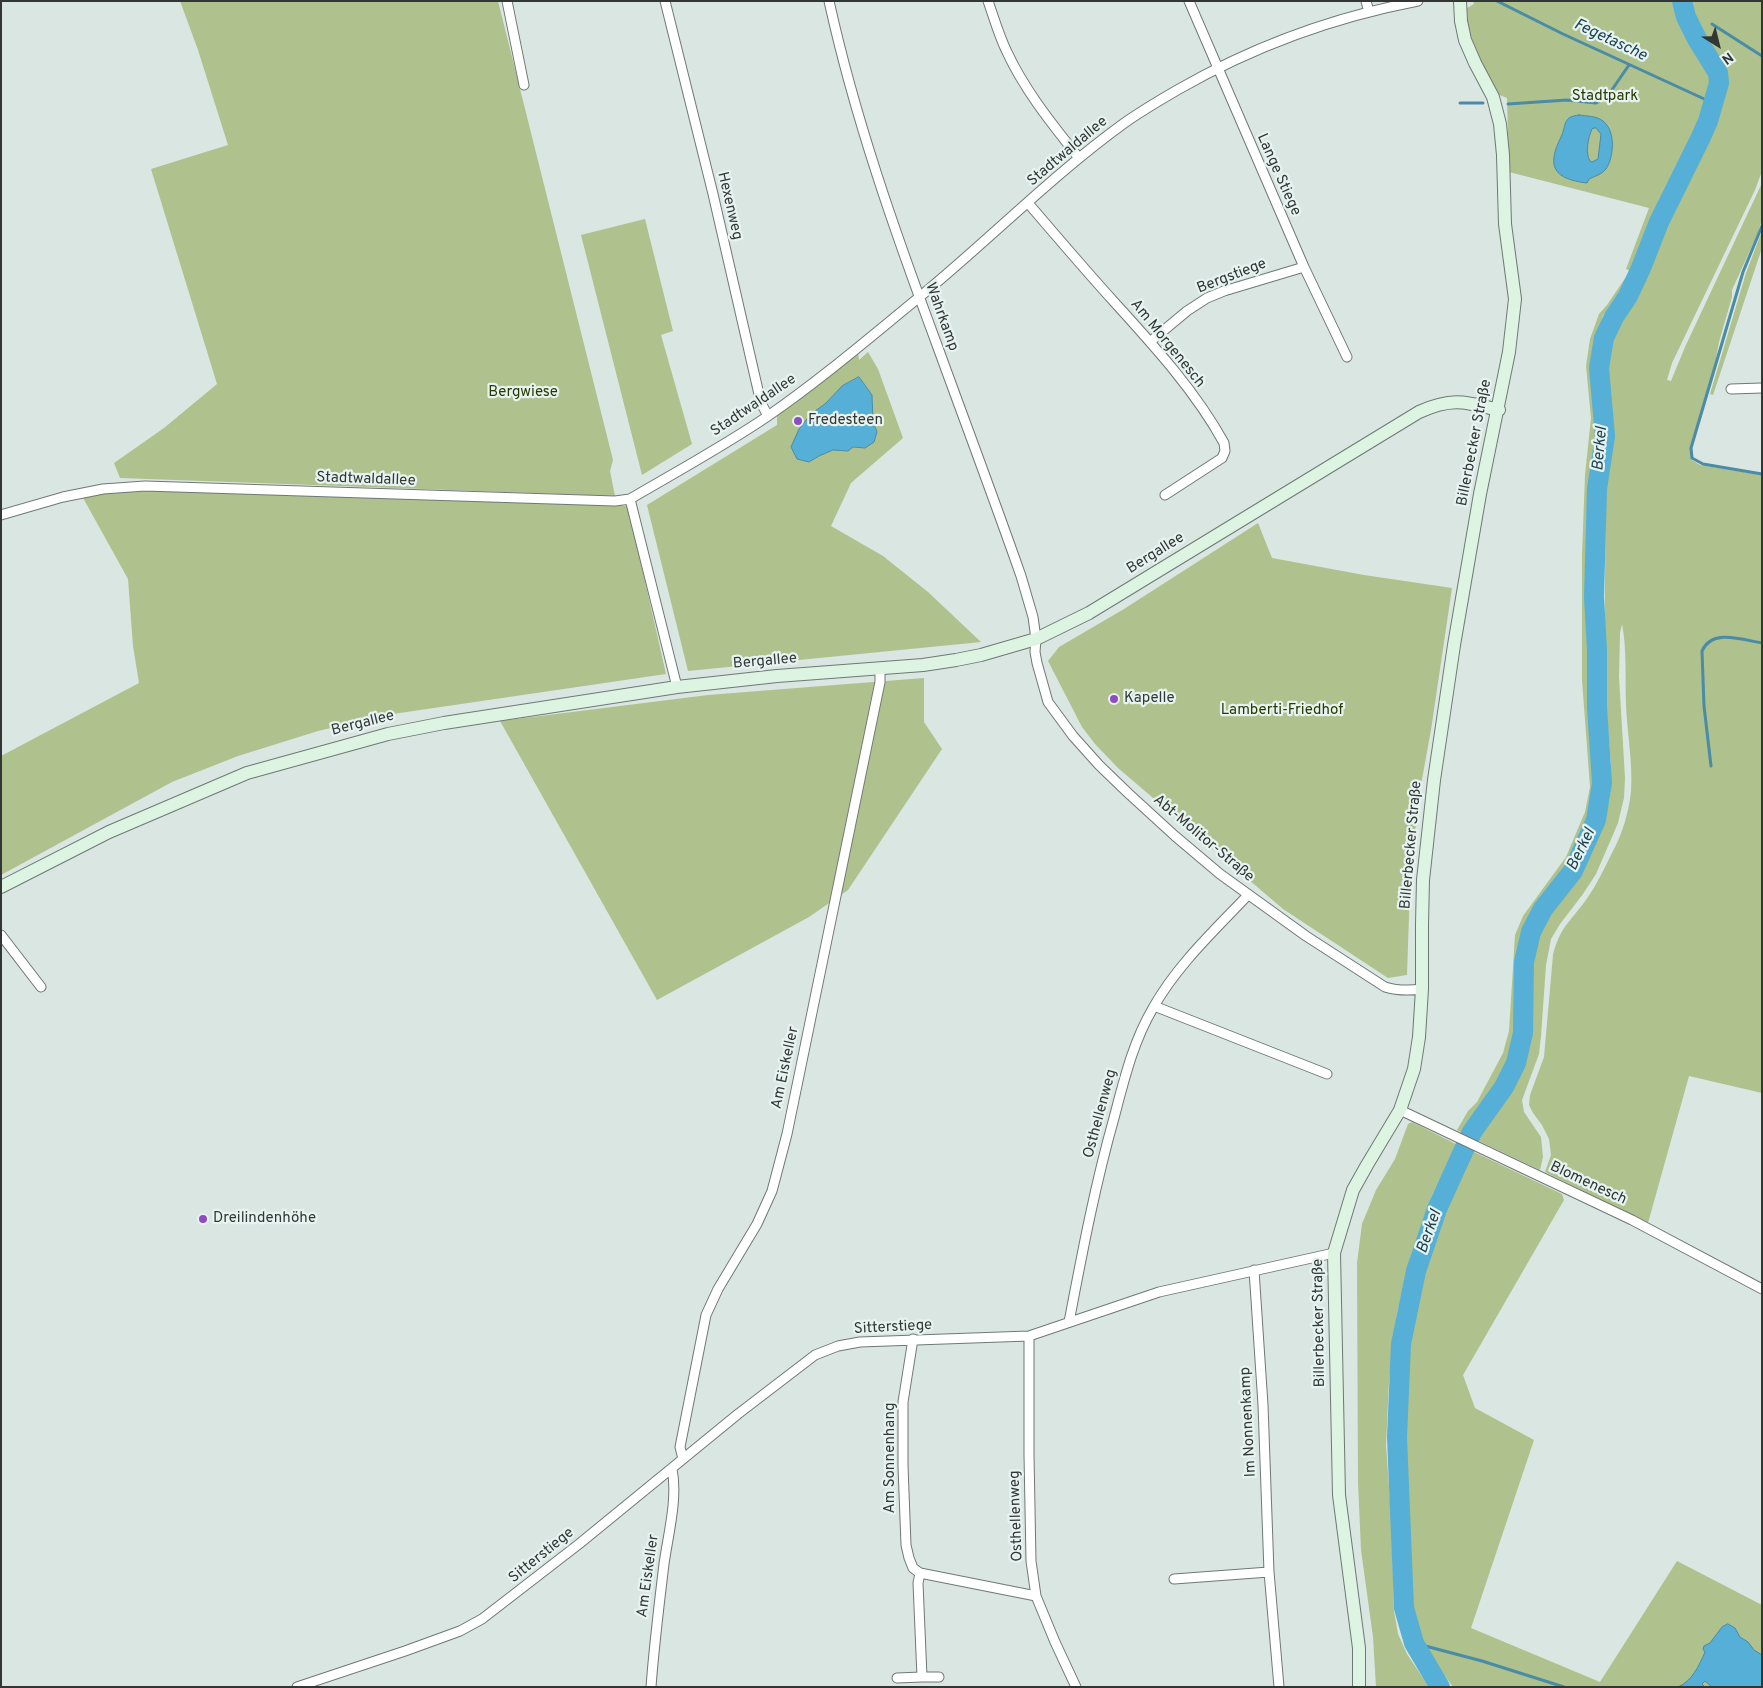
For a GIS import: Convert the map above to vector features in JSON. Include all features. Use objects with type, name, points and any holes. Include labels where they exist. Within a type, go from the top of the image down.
[{"type":"main road","name":"Billerbecker Straße","points":[[1359,1687],[1359,1648],[1339,1495],[1334,1253],[1348,1204],[1358,1180],[1400,1110],[1414,1069],[1419,1037],[1422,989],[1424,880],[1434,780],[1471,546],[1509,352],[1514,299],[1505,224],[1500,124],[1492,97],[1474,63],[1465,40],[1461,21],[1460,1]]},
{"type":"main road","name":"Bergallee","points":[[1,887],[109,832],[247,772],[388,734],[444,723],[677,688],[778,676],[923,665],[963,659],[1036,639],[1113,599],[1419,412],[1454,401],[1465,401],[1498,410]]},
{"type":"street","points":[[507,1],[524,85]]},
{"type":"street","name":"Hexenweg","points":[[665,1],[713,194],[761,404],[768,416]]},
{"type":"street","name":"Wahrkamp","points":[[829,1],[853,94],[884,196],[1021,576],[1033,616],[1036,639]]},
{"type":"street","points":[[988,1],[1007,52],[1022,80],[1079,158]]},
{"type":"street","name":"Lange Stiege","points":[[1189,1],[1304,267],[1347,357]]},
{"type":"street","points":[[1366,1],[1369,12]]},
{"type":"street","name":"Stadtwaldallee","points":[[1,515],[63,497],[102,489],[145,486],[615,501],[630,499],[768,416],[920,297],[1079,158],[1124,123],[1217,67],[1296,34],[1369,12],[1418,1]]},
{"type":"street","name":"Am Morgenesch","points":[[1028,203],[1065,248],[1151,341],[1221,436],[1226,451],[1222,458],[1165,495]]},
{"type":"street","name":"Bergstiege","points":[[1151,341],[1187,311],[1207,298],[1304,267]]},
{"type":"street","points":[[1730,389],[1762,388]]},
{"type":"street","points":[[630,499],[677,688]]},
{"type":"street","name":"Abt-Molitor-Straße","points":[[1036,639],[1036,663],[1048,702],[1073,736],[1100,765],[1175,836],[1248,895],[1321,946],[1385,987],[1408,991],[1422,989]]},
{"type":"street","name":"Am Eiskeller","points":[[683,1459],[680,1448],[706,1315],[718,1289],[757,1224],[772,1191],[787,1134],[878,691],[880,669]]},
{"type":"street","name":"Osthellenweg","points":[[1069,1322],[1083,1247],[1105,1151],[1128,1063],[1139,1033],[1174,976],[1248,895]]},
{"type":"street","points":[[1,934],[41,988]]},
{"type":"street","points":[[1154,1006],[1327,1074]]},
{"type":"street","name":"Blomenesch","points":[[1400,1110],[1632,1220],[1762,1289]]},
{"type":"street","name":"Sitterstiege","points":[[297,1687],[405,1652],[460,1631],[482,1620],[502,1606],[738,1414],[815,1355],[838,1346],[860,1342],[1029,1336],[1159,1292],[1334,1253]]},
{"type":"street","name":"Im Nonnenkamp","points":[[1254,1270],[1264,1405],[1269,1572],[1279,1687]]},
{"type":"street","name":"Osthellenweg","points":[[1029,1336],[1028,1455],[1031,1560],[1036,1596],[1076,1687]]},
{"type":"street","name":"Am Sonnenhang","points":[[913,1339],[903,1402],[903,1466],[906,1545],[913,1568],[920,1573]]},
{"type":"street","name":"Am Eiskeller","points":[[651,1687],[670,1524],[674,1480],[672,1469]]},
{"type":"street","points":[[1174,1579],[1269,1572]]},
{"type":"street","points":[[922,1677],[918,1583],[920,1573],[1036,1596]]},
{"type":"street","points":[[897,1678],[939,1677]]},
{"type":"green space","name":"Bergwiese","points":[[180,1],[498,1],[613,460],[610,471],[615,496],[120,478],[114,463],[164,428],[217,384],[151,169],[228,145],[198,50]]},
{"type":"green space","name":"Stadtpark","points":[[1473,1],[1762,1],[1762,171],[1755,190],[1672,363],[1667,380],[1671,381],[1762,183],[1762,219],[1758,233],[1732,290],[1732,297],[1719,342],[1714,369],[1690,450],[1692,460],[1700,465],[1762,475],[1762,1093],[1689,1076],[1648,1223],[1545,1172],[1551,1155],[1549,1139],[1529,1105],[1530,1095],[1544,1057],[1553,955],[1556,946],[1562,931],[1586,900],[1600,877],[1619,839],[1629,807],[1631,769],[1626,704],[1625,643],[1622,624],[1619,677],[1625,778],[1624,798],[1618,823],[1596,874],[1551,939],[1546,965],[1539,1054],[1522,1100],[1524,1112],[1541,1137],[1543,1157],[1540,1170],[1477,1140],[1522,1068],[1530,1027],[1533,959],[1542,927],[1584,868],[1605,818],[1609,802],[1611,765],[1604,679],[1606,479],[1613,432],[1606,369],[1608,345],[1616,323],[1630,307],[1643,285],[1657,243],[1710,128],[1697,126],[1641,245],[1629,277],[1603,316],[1595,344],[1592,369],[1598,419],[1590,478],[1588,624],[1588,681],[1595,768],[1594,798],[1571,859],[1528,919],[1520,937],[1512,1046],[1506,1064],[1464,1134],[1457,1130],[1468,1111],[1477,1102],[1503,1053],[1509,1031],[1515,935],[1523,916],[1566,857],[1585,812],[1590,787],[1582,680],[1582,555],[1585,475],[1591,418],[1586,366],[1590,339],[1599,314],[1630,271],[1626,269],[1649,208],[1509,172],[1507,98],[1497,94],[1481,63],[1473,42],[1467,8],[1474,4]]},
{"type":"green space","points":[[645,219],[673,331],[661,335],[692,444],[642,475],[581,235]]},
{"type":"green space","points":[[1762,231],[1762,248],[1713,395],[1710,394],[1746,273]]},
{"type":"green space","points":[[858,351],[859,360],[868,352],[878,369],[903,438],[851,483],[831,526],[883,556],[928,592],[981,642],[688,671],[647,505],[777,425],[777,414]],"holes":[[[859,377],[872,395],[873,421],[877,432],[865,448],[853,447],[847,451],[833,450],[809,462],[811,414],[826,403],[842,386]]]},
{"type":"green space","points":[[144,489],[628,506],[666,674],[386,715],[318,731],[238,756],[172,782],[1,875],[1,756],[139,683],[133,646],[128,579],[82,496]]},
{"type":"green space","name":"Lamberti-Friedhof","points":[[1258,523],[1272,558],[1364,575],[1452,588],[1431,730],[1418,801],[1410,887],[1407,975],[1388,978],[1283,909],[1118,768],[1082,727],[1048,661],[1059,647],[1124,609]]},
{"type":"green space","points":[[924,678],[924,722],[942,749],[848,890],[809,917],[657,1000],[500,721],[708,695]]},
{"type":"green space","points":[[1412,1122],[1458,1145],[1433,1193],[1412,1252],[1397,1313],[1389,1381],[1386,1445],[1391,1514],[1394,1611],[1398,1634],[1407,1654],[1429,1687],[1376,1687],[1373,1637],[1361,1550],[1358,1482],[1357,1263],[1362,1224],[1376,1190],[1395,1159],[1408,1124]]},
{"type":"green space","points":[[1472,1151],[1562,1194],[1564,1200],[1463,1375],[1475,1408],[1534,1440],[1471,1628],[1600,1682],[1677,1561],[1762,1605],[1762,1687],[1453,1687],[1427,1649],[1414,1618],[1412,1607],[1405,1394],[1422,1273],[1436,1237],[1440,1219]]},
{"type":"water","points":[[1574,116],[1588,116],[1601,119],[1607,125],[1612,137],[1612,151],[1609,164],[1606,169],[1589,179],[1587,183],[1560,175],[1554,164],[1556,147],[1567,119]],"holes":[[[1596,128],[1601,134],[1598,159],[1592,162],[1588,158],[1587,150],[1592,129]]]},
{"type":"water","points":[[859,377],[872,395],[873,421],[877,432],[874,442],[865,448],[853,447],[848,451],[833,450],[809,462],[797,459],[791,447],[799,429],[811,414],[826,403],[842,386]]},
{"type":"water","points":[[1728,1624],[1735,1628],[1740,1637],[1762,1655],[1762,1687],[1712,1687],[1705,1681],[1702,1684],[1705,1687],[1678,1687],[1687,1681],[1700,1663],[1705,1652],[1704,1646],[1710,1643],[1722,1627]]},
{"type":"waterway","name":"Fegetasche","points":[[1497,1],[1563,34],[1713,103]]},
{"type":"waterway","name":"Berkel","points":[[1440,1687],[1414,1643],[1404,1608],[1397,1437],[1401,1344],[1416,1271],[1437,1209],[1472,1132],[1504,1087],[1516,1063],[1523,1033],[1524,962],[1531,932],[1543,909],[1573,871],[1596,820],[1602,783],[1597,707],[1597,650],[1594,597],[1597,489],[1605,436],[1599,368],[1604,338],[1614,317],[1628,296],[1659,222],[1701,137],[1708,121],[1719,83],[1718,73],[1697,39],[1686,17],[1682,1]]},
{"type":"waterway","points":[[1712,24],[1762,56]]},
{"type":"waterway","points":[[1508,104],[1567,100],[1596,103],[1607,97],[1629,65]]},
{"type":"waterway","points":[[1460,103],[1483,103]]},
{"type":"waterway","points":[[1762,226],[1743,272],[1691,448],[1692,458],[1703,464],[1762,474]]},
{"type":"waterway","points":[[1711,766],[1704,706],[1702,651],[1707,644],[1720,638],[1729,637],[1762,643]]},
{"type":"waterway","points":[[1414,1643],[1482,1661],[1564,1687]]},
{"type":"place","name":"Fredesteen","points":[[798,421]]},
{"type":"place","name":"Kapelle","points":[[1114,699]]},
{"type":"place","name":"Dreilindenhöhe","points":[[203,1219]]}]
